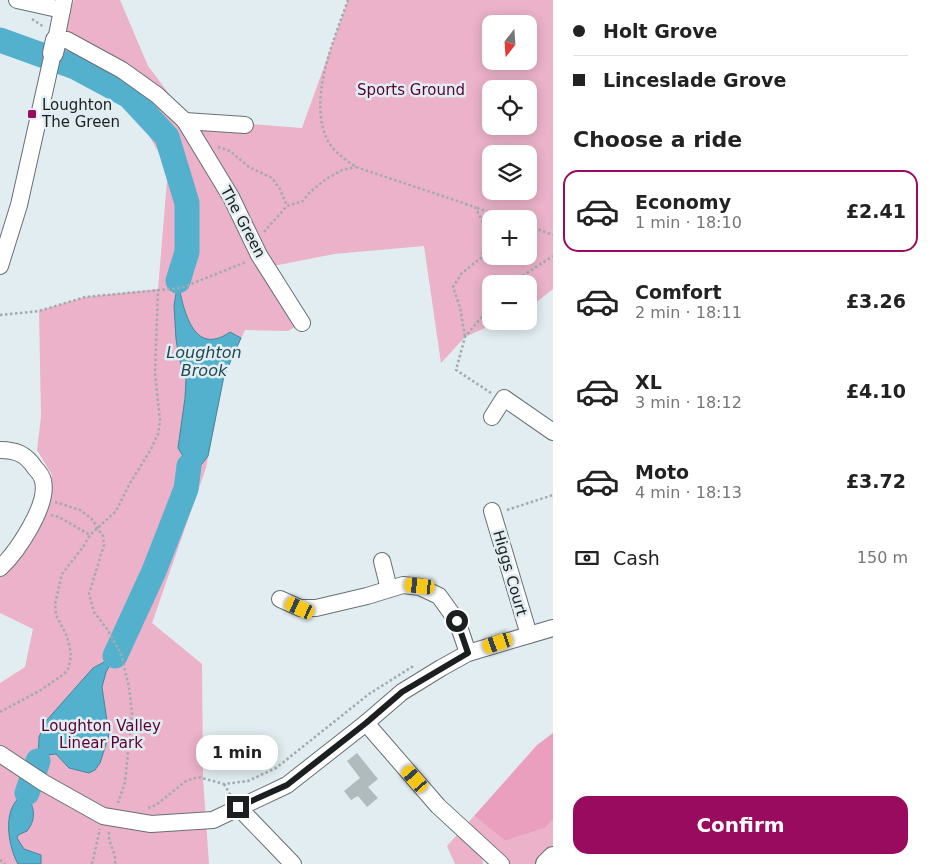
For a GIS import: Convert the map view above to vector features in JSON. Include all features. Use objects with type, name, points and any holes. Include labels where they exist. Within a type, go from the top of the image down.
[{"type":"street","points":[[0,266],[19,204],[63,5],[17,0]]},
{"type":"street","name":"The Green","points":[[53,53],[67,40],[122,70],[157,95],[185,121],[231,197],[259,255],[302,323]]},
{"type":"street","points":[[185,121],[245,125]]},
{"type":"street","points":[[492,417],[504,398],[553,432]]},
{"type":"street","points":[[0,450],[18,452],[29,458],[43,480],[40,505],[24,536],[0,568]]},
{"type":"street","name":"Higgs Court","points":[[492,513],[529,635]]},
{"type":"street","points":[[382,561],[389,589]]},
{"type":"street","points":[[280,599],[300,608],[316,608],[403,585],[420,586],[439,596],[457,621],[468,653]]},
{"type":"street","points":[[0,754],[61,793],[108,817],[151,824],[206,821],[287,785],[402,692],[468,653],[553,628]]},
{"type":"street","points":[[366,723],[483,856],[501,864]]},
{"type":"street","points":[[238,807],[293,864]]},
{"type":"street","points":[[546,864],[553,857]]},
{"type":"path","points":[[348,0],[329,51],[321,91],[322,112],[328,141],[342,158],[356,167],[483,210]]},
{"type":"path","points":[[202,149],[210,147],[223,148],[236,155],[248,168],[267,174],[280,189],[287,206]]},
{"type":"path","points":[[252,239],[268,229],[287,206],[303,201],[316,185],[342,170],[356,167]]},
{"type":"path","points":[[475,207],[489,234],[481,258],[462,272],[453,287],[460,307],[465,337],[456,370],[490,393],[504,398]]},
{"type":"path","points":[[537,229],[553,235]]},
{"type":"path","points":[[0,315],[39,311],[85,297],[181,288],[239,266],[259,255]]},
{"type":"path","points":[[524,275],[553,256]]},
{"type":"path","points":[[0,712],[42,690],[68,669],[71,656],[69,644],[56,615],[57,594],[62,574],[96,527],[116,511],[128,485],[151,450],[158,434],[160,421],[155,373],[158,289]]},
{"type":"path","points":[[465,337],[482,317]]},
{"type":"path","points":[[492,513],[553,495]]},
{"type":"path","points":[[40,505],[80,510],[91,518],[102,536],[104,545],[89,594],[94,612],[107,629],[121,654],[132,714],[125,782],[108,817],[92,864]]},
{"type":"path","points":[[40,505],[90,535]]},
{"type":"path","points":[[146,810],[156,805],[186,781],[198,777],[224,784],[248,780],[276,768],[369,694],[399,673],[416,664]]},
{"type":"path","points":[[108,817],[108,836],[116,856],[116,864]]},
{"type":"path","points":[[0,860],[5,864]]},
{"type":"green space","points":[[74,0],[120,0],[148,66],[188,119],[302,128],[348,0],[553,0],[553,289],[537,302],[537,275],[482,275],[482,329],[465,337],[441,363],[424,246],[334,254],[268,267],[302,323],[288,331],[245,330],[224,376],[206,468],[152,623],[202,664],[203,778],[209,864],[0,864],[0,683],[25,667],[33,629],[0,613],[0,568],[46,495],[52,475],[37,450],[41,417],[39,311],[85,297],[158,289],[168,169],[130,102],[49,68]]},
{"type":"green space","points":[[474,816],[505,841],[545,828],[553,820],[553,864],[501,864],[482,849],[483,864],[455,864],[447,846]]},
{"type":"shaded area","points":[[553,733],[553,820],[545,828],[505,841],[474,816],[537,745]]},
{"type":"water","name":"Loughton Brook","points":[[178,281],[187,316],[192,327],[199,335],[207,339],[217,338],[230,332],[241,338],[224,376],[208,456],[201,465],[189,466],[178,448],[186,380],[179,358],[176,339],[174,306]]},
{"type":"water","points":[[115,656],[106,672],[102,687],[109,735],[100,763],[95,770],[89,773],[69,768],[56,754],[47,755],[43,762],[38,761],[39,737],[46,721],[93,668]]},
{"type":"water","points":[[27,793],[33,807],[33,817],[27,831],[18,835],[17,838],[24,849],[41,855],[41,864],[18,864],[11,846],[9,835],[10,815],[13,806],[19,798]]},
{"type":"building","points":[[357,753],[378,779],[368,787],[378,798],[367,807],[358,796],[351,800],[344,791],[360,778],[347,761]]},
{"type":"waterway","name":"Loughton Brook","points":[[0,40],[75,67],[129,96],[167,137],[187,203],[187,252],[178,281]]},
{"type":"waterway","name":"Loughton Brook","points":[[115,656],[154,571],[186,489],[189,466]]},
{"type":"waterway","name":"Loughton Brook","points":[[27,793],[38,761]]},
{"type":"place","name":"Loughton The Green","points":[[32,114]]},
{"type":"route","points":[[238,807],[287,785],[402,692],[468,653],[457,621]]},
{"type":"park label","name":"Sports Ground","points":[[411,90]]},
{"type":"park label","name":"Loughton Valley Linear Park","points":[[101,734]]}]
